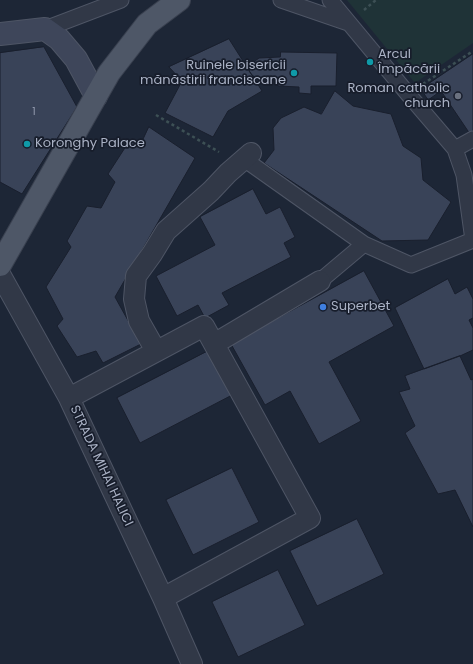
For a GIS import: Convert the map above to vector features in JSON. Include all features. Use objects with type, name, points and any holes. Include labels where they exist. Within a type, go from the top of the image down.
[{"type":"main road","points":[[0,265],[109,73],[147,24],[179,0]]},
{"type":"main road","points":[[0,34],[45,29],[59,39],[76,59],[96,96]]},
{"type":"street","points":[[45,29],[120,0]]},
{"type":"street","points":[[281,0],[348,23]]},
{"type":"street","points":[[156,351],[139,321],[134,299],[136,276],[166,231],[211,191],[244,158],[364,244],[411,264],[473,240],[464,175],[455,149],[330,0]]},
{"type":"street","points":[[455,149],[473,139]]},
{"type":"street","points":[[214,344],[320,281],[364,244]]},
{"type":"street","name":"STRADA MIHAI HALICI","points":[[0,274],[69,398],[163,598],[192,664]]},
{"type":"street","points":[[69,398],[204,326],[310,518],[163,598]]},
{"type":"path","points":[[408,94],[473,51]]},
{"type":"path","points":[[156,115],[244,158]]},
{"type":"green space","points":[[347,0],[473,0],[473,43],[415,83]]},
{"type":"building","points":[[229,39],[262,91],[228,111],[213,137],[165,113],[182,81],[169,67]]},
{"type":"building","name":"Koronghy Palace","points":[[44,47],[77,107],[22,194],[0,182],[0,53]]},
{"type":"building","name":"Ruinele bisericii mănăstirii franciscane","points":[[281,52],[337,53],[336,86],[311,86],[311,94],[299,93],[299,87],[278,86],[277,80],[258,79],[249,71],[255,61],[259,58],[280,57]]},
{"type":"building","name":"Roman catholic church","points":[[473,54],[473,132],[470,134],[441,91],[428,100],[421,89]]},
{"type":"building","points":[[335,91],[353,106],[391,114],[403,146],[421,158],[423,180],[451,202],[428,240],[382,241],[264,163],[274,150],[273,128],[281,118],[304,107],[321,114]]},
{"type":"building","points":[[149,127],[195,158],[115,297],[141,344],[103,363],[96,351],[77,357],[57,326],[63,319],[46,287],[71,247],[67,241],[87,206],[101,208],[115,182],[108,174],[130,140],[139,147]]},
{"type":"building","points":[[253,189],[266,214],[280,207],[295,237],[284,243],[291,257],[222,293],[229,305],[205,318],[198,305],[177,316],[156,276],[215,245],[200,217]]},
{"type":"building","points":[[364,271],[394,326],[329,362],[361,421],[319,444],[290,391],[265,405],[231,344]]},
{"type":"building","points":[[448,279],[455,294],[467,287],[473,299],[473,318],[469,320],[473,328],[473,350],[424,369],[395,308]]},
{"type":"building","points":[[214,348],[236,393],[140,443],[117,398]]},
{"type":"building","points":[[460,356],[471,380],[473,379],[473,527],[455,490],[438,494],[405,433],[415,426],[399,392],[410,389],[405,376]]},
{"type":"building","points":[[232,468],[259,522],[193,555],[166,500]]},
{"type":"building","points":[[357,519],[384,574],[317,606],[290,551]]},
{"type":"building","points":[[278,570],[305,625],[238,657],[212,602]]},
{"type":"place","name":"Arcul Împăcării","points":[[370,62]]},
{"type":"place","name":"Ruinele bisericii mănăstirii franciscane","points":[[294,73]]},
{"type":"place","name":"Roman catholic church","points":[[458,96]]},
{"type":"place","name":"Koronghy Palace","points":[[27,144]]},
{"type":"place","name":"Superbet","points":[[323,307]]}]
